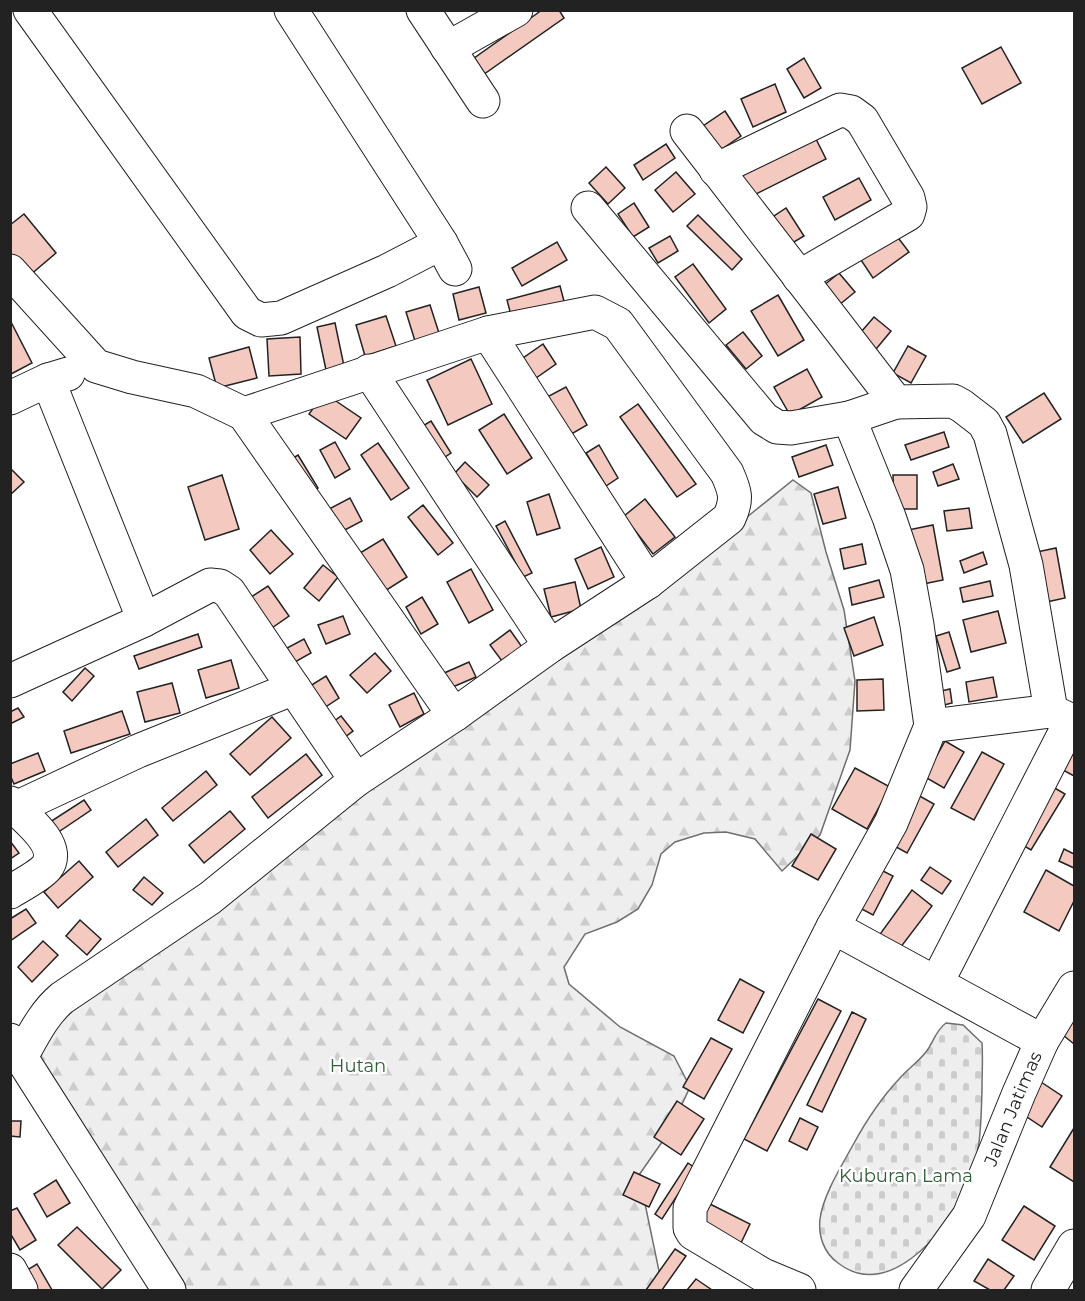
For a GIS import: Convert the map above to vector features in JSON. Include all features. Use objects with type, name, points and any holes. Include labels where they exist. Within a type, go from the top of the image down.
[{"type":"street","points":[[30,10],[247,313],[261,320],[280,318],[387,271],[448,256],[291,10]]},
{"type":"street","points":[[423,10],[483,101]]},
{"type":"street","points":[[447,46],[459,42],[516,10]]},
{"type":"street","points":[[716,170],[840,110],[851,112],[862,120],[908,198],[910,207],[908,214],[799,277]]},
{"type":"street","points":[[687,131],[896,402]]},
{"type":"street","points":[[588,208],[764,419],[777,427],[791,428],[849,418],[896,402],[953,401],[984,423],[990,434],[1066,718],[937,982]]},
{"type":"street","points":[[10,271],[96,366],[132,377],[196,391],[244,414],[454,715]]},
{"type":"street","points":[[169,1290],[16,1048],[56,1003],[210,898],[356,780],[454,715],[550,646],[648,582],[729,518],[735,505],[735,496],[728,472],[618,324],[595,312],[488,333],[244,414]]},
{"type":"street","points":[[488,333],[648,582]]},
{"type":"street","points":[[10,398],[48,380],[96,366]]},
{"type":"street","points":[[369,371],[550,646]]},
{"type":"street","points":[[48,380],[144,620]]},
{"type":"street","points":[[799,1290],[759,1283],[693,1233],[690,1228],[690,1208],[833,927],[891,823],[931,726],[907,570],[889,517],[849,418]]},
{"type":"street","points":[[10,681],[144,620],[210,585],[220,586],[229,592],[356,780]]},
{"type":"street","points":[[10,892],[47,867],[50,855],[49,842],[13,806],[138,751],[294,688]]},
{"type":"street","points":[[931,726],[1066,718]]},
{"type":"street","points":[[833,927],[1042,1041]]},
{"type":"street","name":"Jalan Jatimas","points":[[916,1290],[969,1216],[1042,1041],[1074,988]]},
{"type":"street","points":[[1048,1290],[1074,1246]]},
{"type":"street","points":[[10,1270],[21,1290]]},
{"type":"green space","name":"Hutan","points":[[793,480],[811,493],[844,610],[855,681],[850,750],[820,835],[782,871],[755,839],[726,832],[704,833],[675,842],[661,854],[652,885],[638,909],[617,922],[585,934],[564,967],[569,984],[620,1027],[674,1056],[690,1087],[669,1132],[639,1175],[663,1290],[169,1290],[21,1057],[43,1018],[742,521]]},
{"type":"green space","name":"Kuburan Lama","points":[[946,1023],[963,1025],[982,1043],[980,1129],[977,1156],[970,1182],[955,1211],[928,1244],[912,1258],[894,1269],[875,1274],[857,1273],[833,1259],[823,1244],[820,1219],[825,1200],[874,1110],[893,1086],[926,1052]]},
{"type":"building","points":[[542,10],[559,10],[564,18],[480,77],[470,61]]},
{"type":"building","points":[[1001,47],[1021,83],[982,104],[962,68]]},
{"type":"building","points":[[804,58],[821,88],[804,98],[787,69]]},
{"type":"building","points":[[775,84],[786,112],[753,127],[741,99]]},
{"type":"building","points":[[725,111],[741,136],[719,151],[703,126]]},
{"type":"building","points":[[815,137],[826,159],[752,196],[741,173]]},
{"type":"building","points":[[666,144],[675,158],[643,180],[634,165]]},
{"type":"building","points":[[606,167],[625,188],[608,204],[589,183]]},
{"type":"building","points":[[676,172],[695,194],[673,212],[655,190]]},
{"type":"building","points":[[859,178],[871,200],[835,220],[823,197]]},
{"type":"building","points":[[634,203],[649,227],[633,237],[618,214]]},
{"type":"building","points":[[786,208],[804,236],[789,245],[771,218]]},
{"type":"building","points":[[24,214],[56,253],[29,276],[10,253],[10,225]]},
{"type":"building","points":[[698,215],[742,259],[732,270],[687,226]]},
{"type":"building","points":[[896,235],[909,252],[873,278],[861,260]]},
{"type":"building","points":[[670,236],[678,251],[658,263],[649,248]]},
{"type":"building","points":[[557,242],[567,260],[522,286],[512,268]]},
{"type":"building","points":[[693,264],[726,309],[709,323],[675,277]]},
{"type":"building","points":[[839,273],[855,292],[839,305],[823,286]]},
{"type":"building","points":[[560,286],[565,305],[512,319],[507,300]]},
{"type":"building","points":[[479,287],[486,313],[459,320],[453,294]]},
{"type":"building","points":[[778,295],[804,340],[778,356],[751,311]]},
{"type":"building","points":[[430,305],[439,333],[415,341],[406,312]]},
{"type":"building","points":[[386,316],[396,346],[365,356],[356,325]]},
{"type":"building","points":[[874,317],[891,331],[872,354],[855,339]]},
{"type":"building","points":[[10,320],[32,363],[11,374],[10,373]]},
{"type":"building","points":[[335,323],[344,366],[326,370],[317,327]]},
{"type":"building","points":[[743,332],[762,356],[746,369],[726,345]]},
{"type":"building","points":[[300,337],[301,374],[269,376],[267,339]]},
{"type":"building","points":[[543,344],[556,364],[536,378],[523,358]]},
{"type":"building","points":[[908,346],[926,356],[911,383],[893,373]]},
{"type":"building","points":[[249,347],[257,378],[217,388],[209,358]]},
{"type":"building","points":[[471,359],[492,404],[448,425],[427,380]]},
{"type":"building","points":[[807,369],[822,397],[790,415],[774,387]]},
{"type":"building","points":[[566,387],[587,425],[568,436],[547,397]]},
{"type":"building","points":[[324,393],[361,418],[346,439],[309,414]]},
{"type":"building","points":[[1044,393],[1061,419],[1023,443],[1006,417]]},
{"type":"building","points":[[638,404],[696,484],[677,497],[620,417]]},
{"type":"building","points":[[504,414],[532,458],[507,474],[479,430]]},
{"type":"building","points":[[431,421],[451,453],[442,459],[421,427]]},
{"type":"building","points":[[944,432],[949,447],[911,460],[905,445]]},
{"type":"building","points":[[335,442],[350,469],[335,478],[320,450]]},
{"type":"building","points":[[378,443],[409,488],[391,500],[361,455]]},
{"type":"building","points":[[599,445],[618,478],[606,486],[586,453]]},
{"type":"building","points":[[826,445],[833,465],[799,477],[792,457]]},
{"type":"building","points":[[298,455],[318,488],[304,496],[285,463]]},
{"type":"building","points":[[465,462],[489,485],[477,497],[454,474]]},
{"type":"building","points":[[953,464],[959,479],[938,486],[933,472]]},
{"type":"building","points":[[10,468],[24,482],[10,495]]},
{"type":"building","points":[[222,475],[239,529],[205,540],[188,487]]},
{"type":"building","points":[[893,475],[917,475],[917,509],[894,509]]},
{"type":"building","points":[[838,487],[846,518],[823,524],[814,494]]},
{"type":"building","points":[[549,494],[560,528],[537,535],[527,502]]},
{"type":"building","points":[[350,498],[362,521],[341,532],[329,509]]},
{"type":"building","points":[[645,499],[675,537],[653,554],[624,516]]},
{"type":"building","points":[[423,505],[453,543],[438,555],[408,517]]},
{"type":"building","points":[[969,508],[972,528],[947,531],[944,511]]},
{"type":"building","points":[[505,521],[532,573],[523,577],[496,526]]},
{"type":"building","points":[[933,525],[943,580],[918,585],[908,530]]},
{"type":"building","points":[[271,530],[293,554],[270,574],[250,550]]},
{"type":"building","points":[[383,539],[407,577],[385,591],[360,553]]},
{"type":"building","points":[[862,544],[866,564],[844,569],[840,549]]},
{"type":"building","points":[[601,547],[614,577],[588,589],[575,559]]},
{"type":"building","points":[[1056,548],[1065,598],[1042,603],[1032,553]]},
{"type":"building","points":[[983,552],[987,564],[964,573],[960,561]]},
{"type":"building","points":[[323,565],[338,577],[319,601],[304,588]]},
{"type":"building","points":[[471,569],[493,610],[469,623],[447,582]]},
{"type":"building","points":[[879,580],[884,597],[852,605],[849,588]]},
{"type":"building","points":[[990,581],[993,596],[963,602],[960,588]]},
{"type":"building","points":[[575,582],[581,609],[551,617],[544,589]]},
{"type":"building","points":[[268,586],[289,616],[269,630],[248,599]]},
{"type":"building","points":[[422,597],[438,624],[421,634],[406,607]]},
{"type":"building","points":[[998,611],[1006,643],[971,652],[963,620]]},
{"type":"building","points":[[343,616],[350,634],[326,644],[318,625]]},
{"type":"building","points":[[874,617],[883,645],[854,656],[844,628]]},
{"type":"building","points":[[510,630],[522,647],[502,661],[490,645]]},
{"type":"building","points":[[949,632],[960,668],[947,672],[936,636]]},
{"type":"building","points":[[198,634],[202,647],[139,669],[134,656]]},
{"type":"building","points":[[304,639],[311,653],[295,662],[287,648]]},
{"type":"building","points":[[375,653],[391,671],[367,693],[350,675]]},
{"type":"building","points":[[231,660],[239,688],[206,698],[198,670]]},
{"type":"building","points":[[469,662],[476,677],[448,689],[442,674]]},
{"type":"building","points":[[85,668],[94,676],[72,701],[63,692]]},
{"type":"building","points":[[326,676],[339,698],[324,708],[310,686]]},
{"type":"building","points":[[993,677],[997,697],[969,702],[966,682]]},
{"type":"building","points":[[883,679],[884,710],[857,711],[857,680]]},
{"type":"building","points":[[172,683],[180,713],[145,722],[137,692]]},
{"type":"building","points":[[950,689],[952,703],[944,705],[941,691]]},
{"type":"building","points":[[414,693],[424,714],[400,727],[389,705]]},
{"type":"building","points":[[18,708],[24,717],[10,724],[10,712]]},
{"type":"building","points":[[122,711],[130,734],[71,753],[64,731]]},
{"type":"building","points":[[341,716],[353,731],[337,743],[325,728]]},
{"type":"building","points":[[272,717],[291,738],[250,775],[230,754]]},
{"type":"building","points":[[945,741],[964,752],[944,788],[925,777]]},
{"type":"building","points":[[1074,746],[1074,776],[1061,769]]},
{"type":"building","points":[[982,752],[1004,764],[974,820],[951,808]]},
{"type":"building","points":[[38,753],[45,771],[14,784],[10,775],[10,764]]},
{"type":"building","points":[[306,754],[322,775],[268,818],[252,797]]},
{"type":"building","points":[[855,768],[890,787],[867,829],[832,809]]},
{"type":"building","points":[[206,771],[217,785],[173,821],[162,808]]},
{"type":"building","points":[[1053,787],[1065,794],[1031,850],[1019,843]]},
{"type":"building","points":[[916,794],[934,804],[907,853],[889,843]]},
{"type":"building","points":[[84,800],[91,810],[57,833],[50,822]]},
{"type":"building","points":[[230,811],[245,829],[204,863],[189,845]]},
{"type":"building","points":[[146,819],[158,835],[118,867],[106,852]]},
{"type":"building","points":[[811,834],[836,849],[818,880],[792,866]]},
{"type":"building","points":[[10,841],[19,853],[10,859]]},
{"type":"building","points":[[1064,849],[1074,854],[1074,868],[1059,861]]},
{"type":"building","points":[[79,861],[93,877],[58,908],[44,892]]},
{"type":"building","points":[[930,867],[951,881],[942,894],[921,880]]},
{"type":"building","points":[[879,869],[893,876],[873,915],[858,907]]},
{"type":"building","points":[[1046,870],[1074,886],[1074,901],[1059,931],[1024,912]]},
{"type":"building","points":[[144,877],[163,893],[152,905],[133,890]]},
{"type":"building","points":[[912,890],[932,906],[897,952],[878,937]]},
{"type":"building","points":[[26,909],[36,923],[10,941],[10,919]]},
{"type":"building","points":[[80,920],[101,939],[87,955],[66,936]]},
{"type":"building","points":[[43,941],[58,955],[32,982],[18,967]]},
{"type":"building","points":[[740,979],[764,992],[743,1033],[718,1020]]},
{"type":"building","points":[[818,999],[841,1011],[767,1151],[744,1139]]},
{"type":"building","points":[[1074,1010],[1074,1044],[1058,1031]]},
{"type":"building","points":[[852,1012],[866,1019],[822,1112],[807,1105]]},
{"type":"building","points":[[711,1038],[732,1049],[704,1099],[683,1087]]},
{"type":"building","points":[[1041,1082],[1062,1096],[1042,1127],[1021,1113]]},
{"type":"building","points":[[677,1101],[704,1119],[681,1155],[654,1137]]},
{"type":"building","points":[[800,1118],[818,1127],[807,1150],[789,1141]]},
{"type":"building","points":[[10,1121],[21,1121],[20,1137],[10,1136]]},
{"type":"building","points":[[1074,1128],[1074,1182],[1050,1167]]},
{"type":"building","points":[[688,1163],[695,1168],[662,1219],[655,1214]]},
{"type":"building","points":[[634,1172],[660,1184],[649,1207],[623,1195]]},
{"type":"building","points":[[56,1180],[70,1203],[47,1217],[34,1194]]},
{"type":"building","points":[[708,1203],[750,1224],[741,1243],[699,1222]]},
{"type":"building","points":[[1024,1206],[1055,1226],[1034,1260],[1002,1240]]},
{"type":"building","points":[[17,1208],[36,1240],[20,1250],[10,1233],[10,1211]]},
{"type":"building","points":[[77,1227],[121,1270],[102,1289],[58,1245]]},
{"type":"building","points":[[675,1249],[686,1256],[662,1290],[646,1290]]},
{"type":"building","points":[[988,1259],[1014,1276],[1004,1290],[990,1290],[974,1281]]},
{"type":"building","points":[[37,1264],[52,1290],[35,1290],[24,1272]]},
{"type":"building","points":[[696,1279],[712,1290],[687,1290]]}]
